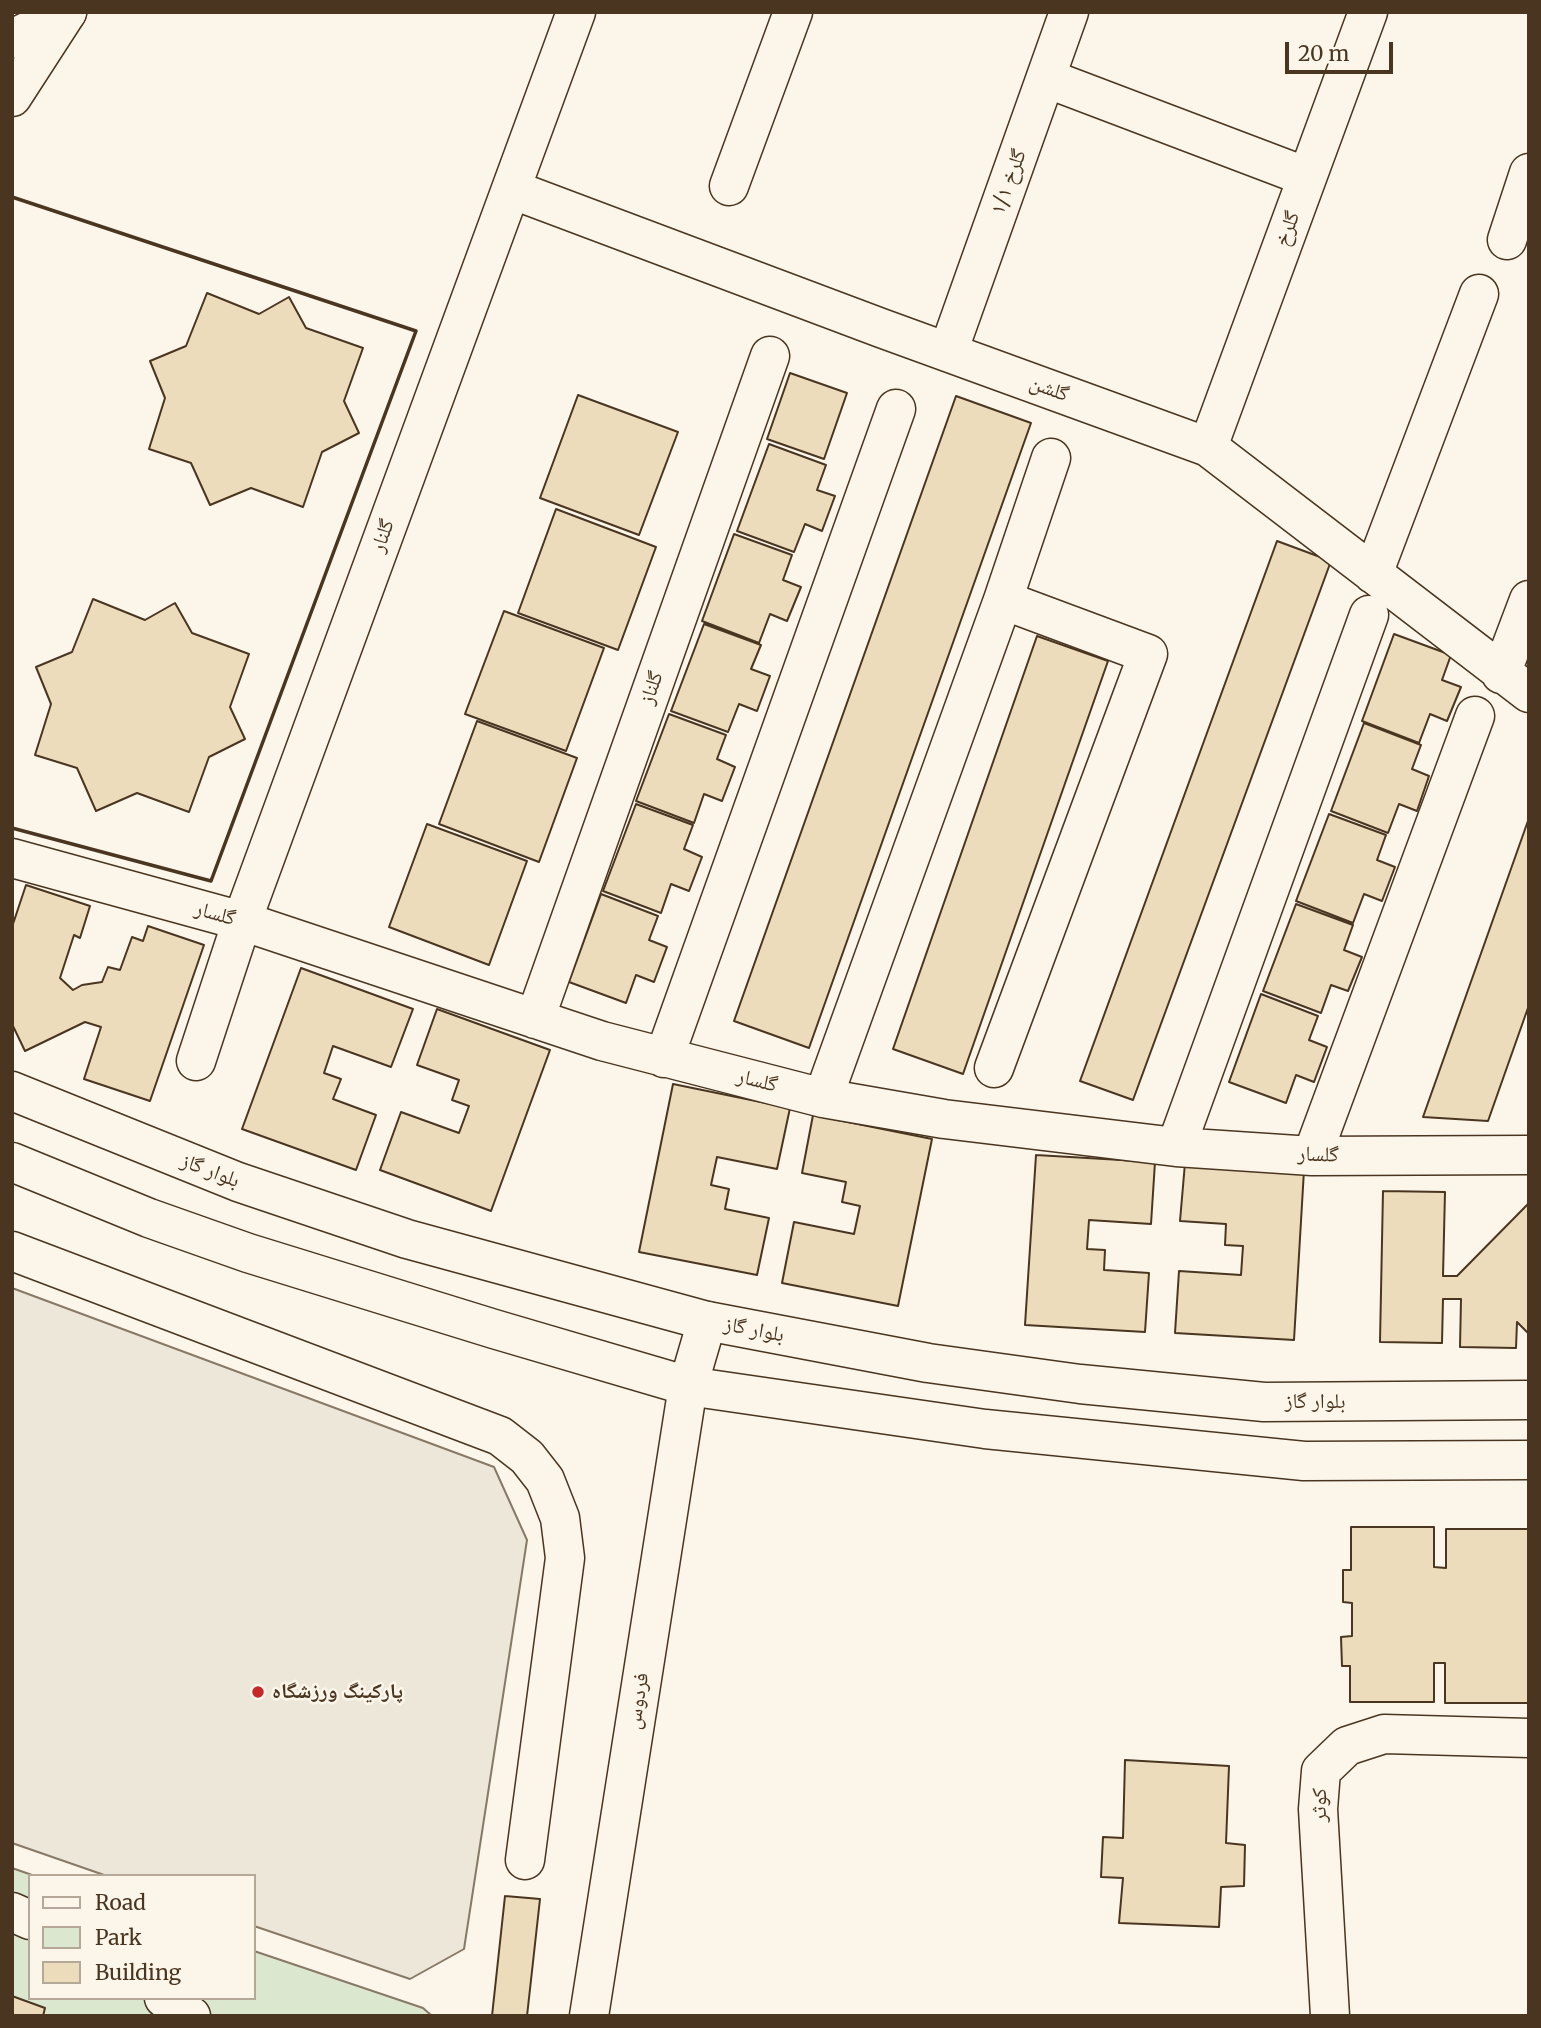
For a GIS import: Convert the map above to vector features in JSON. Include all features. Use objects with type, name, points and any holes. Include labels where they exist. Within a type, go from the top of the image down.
[{"type":"street","points":[[12,39],[67,12]]},
{"type":"street","points":[[12,97],[67,12]]},
{"type":"street","name":"گلنار","points":[[196,1061],[242,921],[576,12]]},
{"type":"street","points":[[729,186],[793,12]]},
{"type":"street","name":"گلرخ ۱/۱","points":[[948,352],[1069,12]]},
{"type":"street","name":"گلرخ","points":[[1208,447],[1368,12]]},
{"type":"street","points":[[1046,78],[1307,177]]},
{"type":"street","points":[[1507,240],[1529,173]]},
{"type":"street","name":"گلشن","points":[[511,189],[1208,447],[1515,684]]},
{"type":"street","points":[[1373,574],[1479,294]]},
{"type":"street","name":"گلناز","points":[[535,1019],[770,356]]},
{"type":"street","points":[[664,1058],[896,409]]},
{"type":"street","points":[[823,1098],[1003,600],[1051,458]]},
{"type":"street","points":[[994,1068],[1148,654],[1003,600]]},
{"type":"street","points":[[1515,684],[1529,600]]},
{"type":"street","points":[[1175,1147],[1369,615]]},
{"type":"street","points":[[1312,1156],[1475,716]]},
{"type":"street","name":"گلسار","points":[[12,858],[242,921],[602,1041],[823,1098],[971,1122],[1175,1147],[1312,1156],[1525,1144]]},
{"type":"street","name":"بلوار گاز","points":[[12,1091],[238,1182],[407,1239],[708,1321],[928,1363],[1080,1384],[1264,1402],[1529,1400]]},
{"type":"street","points":[[12,1162],[149,1218],[248,1253],[468,1322],[688,1385],[985,1429],[1304,1461],[1529,1460]]},
{"type":"street","points":[[12,1251],[500,1436],[527,1457],[545,1480],[561,1518],[565,1558],[525,1860]]},
{"type":"street","name":"فردوس","points":[[589,2016],[688,1385],[708,1321]]},
{"type":"street","name":"کوثر","points":[[1330,2016],[1318,1810],[1321,1771],[1347,1746],[1384,1734],[1529,1738]]},
{"type":"street","points":[[12,1912],[28,1919]]},
{"type":"street","points":[[167,2000],[191,2016]]},
{"type":"green space","points":[[12,1868],[29,1874],[28,2000],[256,2000],[256,1952],[423,2008],[432,2016],[12,2016]]},
{"type":"shaded area","name":"پارکینگ ورزشگاه","points":[[12,1288],[494,1467],[527,1540],[464,1949],[410,1979],[256,1927],[256,1874],[101,1874],[12,1843]]},
{"type":"building","points":[[207,293],[259,314],[289,297],[306,328],[363,348],[344,401],[359,433],[322,452],[303,507],[251,488],[210,505],[191,463],[149,449],[165,398],[150,361],[186,346]]},
{"type":"building","points":[[790,373],[847,393],[824,459],[767,439]]},
{"type":"building","points":[[578,395],[678,432],[639,535],[540,498]]},
{"type":"building","points":[[956,396],[1031,423],[809,1048],[734,1021]]},
{"type":"building","points":[[769,444],[826,465],[817,490],[835,496],[822,531],[805,524],[794,552],[737,531]]},
{"type":"building","points":[[556,509],[656,547],[618,650],[518,613]]},
{"type":"building","points":[[734,534],[792,555],[783,580],[801,587],[787,621],[770,614],[759,643],[702,621]]},
{"type":"building","points":[[1277,541],[1331,561],[1133,1100],[1080,1081]]},
{"type":"building","points":[[93,599],[145,620],[175,603],[192,633],[249,654],[230,707],[245,739],[209,757],[189,812],[137,793],[96,811],[77,768],[35,755],[51,704],[36,667],[72,652]]},
{"type":"building","points":[[504,611],[604,648],[566,751],[465,714]]},
{"type":"building","points":[[704,624],[761,645],[751,669],[770,676],[757,711],[739,704],[728,732],[671,711]]},
{"type":"building","points":[[1394,634],[1451,655],[1442,680],[1461,687],[1447,721],[1430,714],[1419,743],[1362,721]]},
{"type":"building","points":[[1037,636],[1108,661],[963,1074],[893,1049]]},
{"type":"building","points":[[669,714],[726,735],[717,759],[735,767],[722,801],[704,794],[694,823],[636,801]]},
{"type":"building","points":[[477,721],[577,758],[539,862],[439,824]]},
{"type":"building","points":[[1364,723],[1421,745],[1412,769],[1429,776],[1417,811],[1399,804],[1388,833],[1331,811]]},
{"type":"building","points":[[636,804],[693,825],[684,849],[702,857],[689,891],[671,884],[661,913],[603,891]]},
{"type":"building","points":[[1329,814],[1386,835],[1377,860],[1395,867],[1382,901],[1364,894],[1353,923],[1296,901]]},
{"type":"building","points":[[1529,818],[1529,1005],[1488,1121],[1423,1117]]},
{"type":"building","points":[[427,824],[527,861],[489,965],[389,927]]},
{"type":"building","points":[[26,885],[90,906],[80,938],[74,935],[60,978],[73,990],[82,985],[102,982],[108,967],[120,970],[132,937],[143,941],[148,926],[204,945],[150,1101],[84,1079],[101,1027],[85,1022],[25,1051],[12,1024],[12,927]]},
{"type":"building","points":[[601,894],[658,916],[649,940],[667,947],[654,982],[636,975],[626,1003],[569,982]]},
{"type":"building","points":[[1296,904],[1353,925],[1344,950],[1362,957],[1348,991],[1331,985],[1321,1013],[1263,991]]},
{"type":"building","points":[[301,968],[413,1009],[391,1067],[333,1046],[324,1073],[341,1079],[333,1099],[376,1115],[356,1170],[242,1129]]},
{"type":"building","points":[[1261,994],[1318,1016],[1309,1040],[1327,1047],[1314,1082],[1296,1075],[1286,1103],[1229,1082]]},
{"type":"building","points":[[437,1009],[550,1050],[491,1211],[380,1170],[401,1112],[459,1133],[469,1106],[452,1100],[459,1080],[417,1065]]},
{"type":"building","points":[[673,1084],[790,1108],[777,1169],[717,1157],[711,1185],[729,1189],[725,1209],[769,1218],[757,1275],[639,1252]]},
{"type":"building","points":[[813,1115],[932,1139],[898,1306],[782,1283],[794,1222],[854,1234],[860,1206],[842,1202],[846,1182],[802,1173]]},
{"type":"building","points":[[1036,1155],[1155,1162],[1151,1224],[1089,1220],[1087,1249],[1105,1250],[1104,1270],[1149,1273],[1145,1332],[1025,1325]]},
{"type":"building","points":[[1185,1163],[1304,1170],[1294,1340],[1175,1333],[1179,1271],[1241,1275],[1243,1246],[1225,1245],[1226,1224],[1180,1221]]},
{"type":"building","points":[[1383,1191],[1445,1192],[1443,1276],[1457,1276],[1529,1203],[1529,1334],[1517,1322],[1516,1348],[1460,1347],[1461,1299],[1443,1299],[1442,1343],[1380,1342]]},
{"type":"building","points":[[1351,1527],[1434,1527],[1434,1567],[1446,1568],[1446,1529],[1529,1529],[1528,1703],[1445,1703],[1445,1663],[1434,1663],[1434,1702],[1350,1702],[1350,1666],[1342,1666],[1341,1637],[1352,1636],[1352,1603],[1343,1602],[1343,1570],[1351,1570]]},
{"type":"building","points":[[1125,1760],[1229,1766],[1226,1843],[1245,1845],[1244,1886],[1221,1887],[1219,1927],[1119,1923],[1123,1878],[1101,1877],[1103,1837],[1123,1838]]},
{"type":"building","points":[[505,1896],[540,1899],[527,2016],[492,2016]]},
{"type":"building","points":[[12,1996],[45,2008],[43,2016],[12,2016]]},
{"type":"wall","points":[[12,197],[416,331],[211,881],[12,828]]},
{"type":"place","name":"پارکینگ ورزشگاه","points":[[258,1692]]}]
